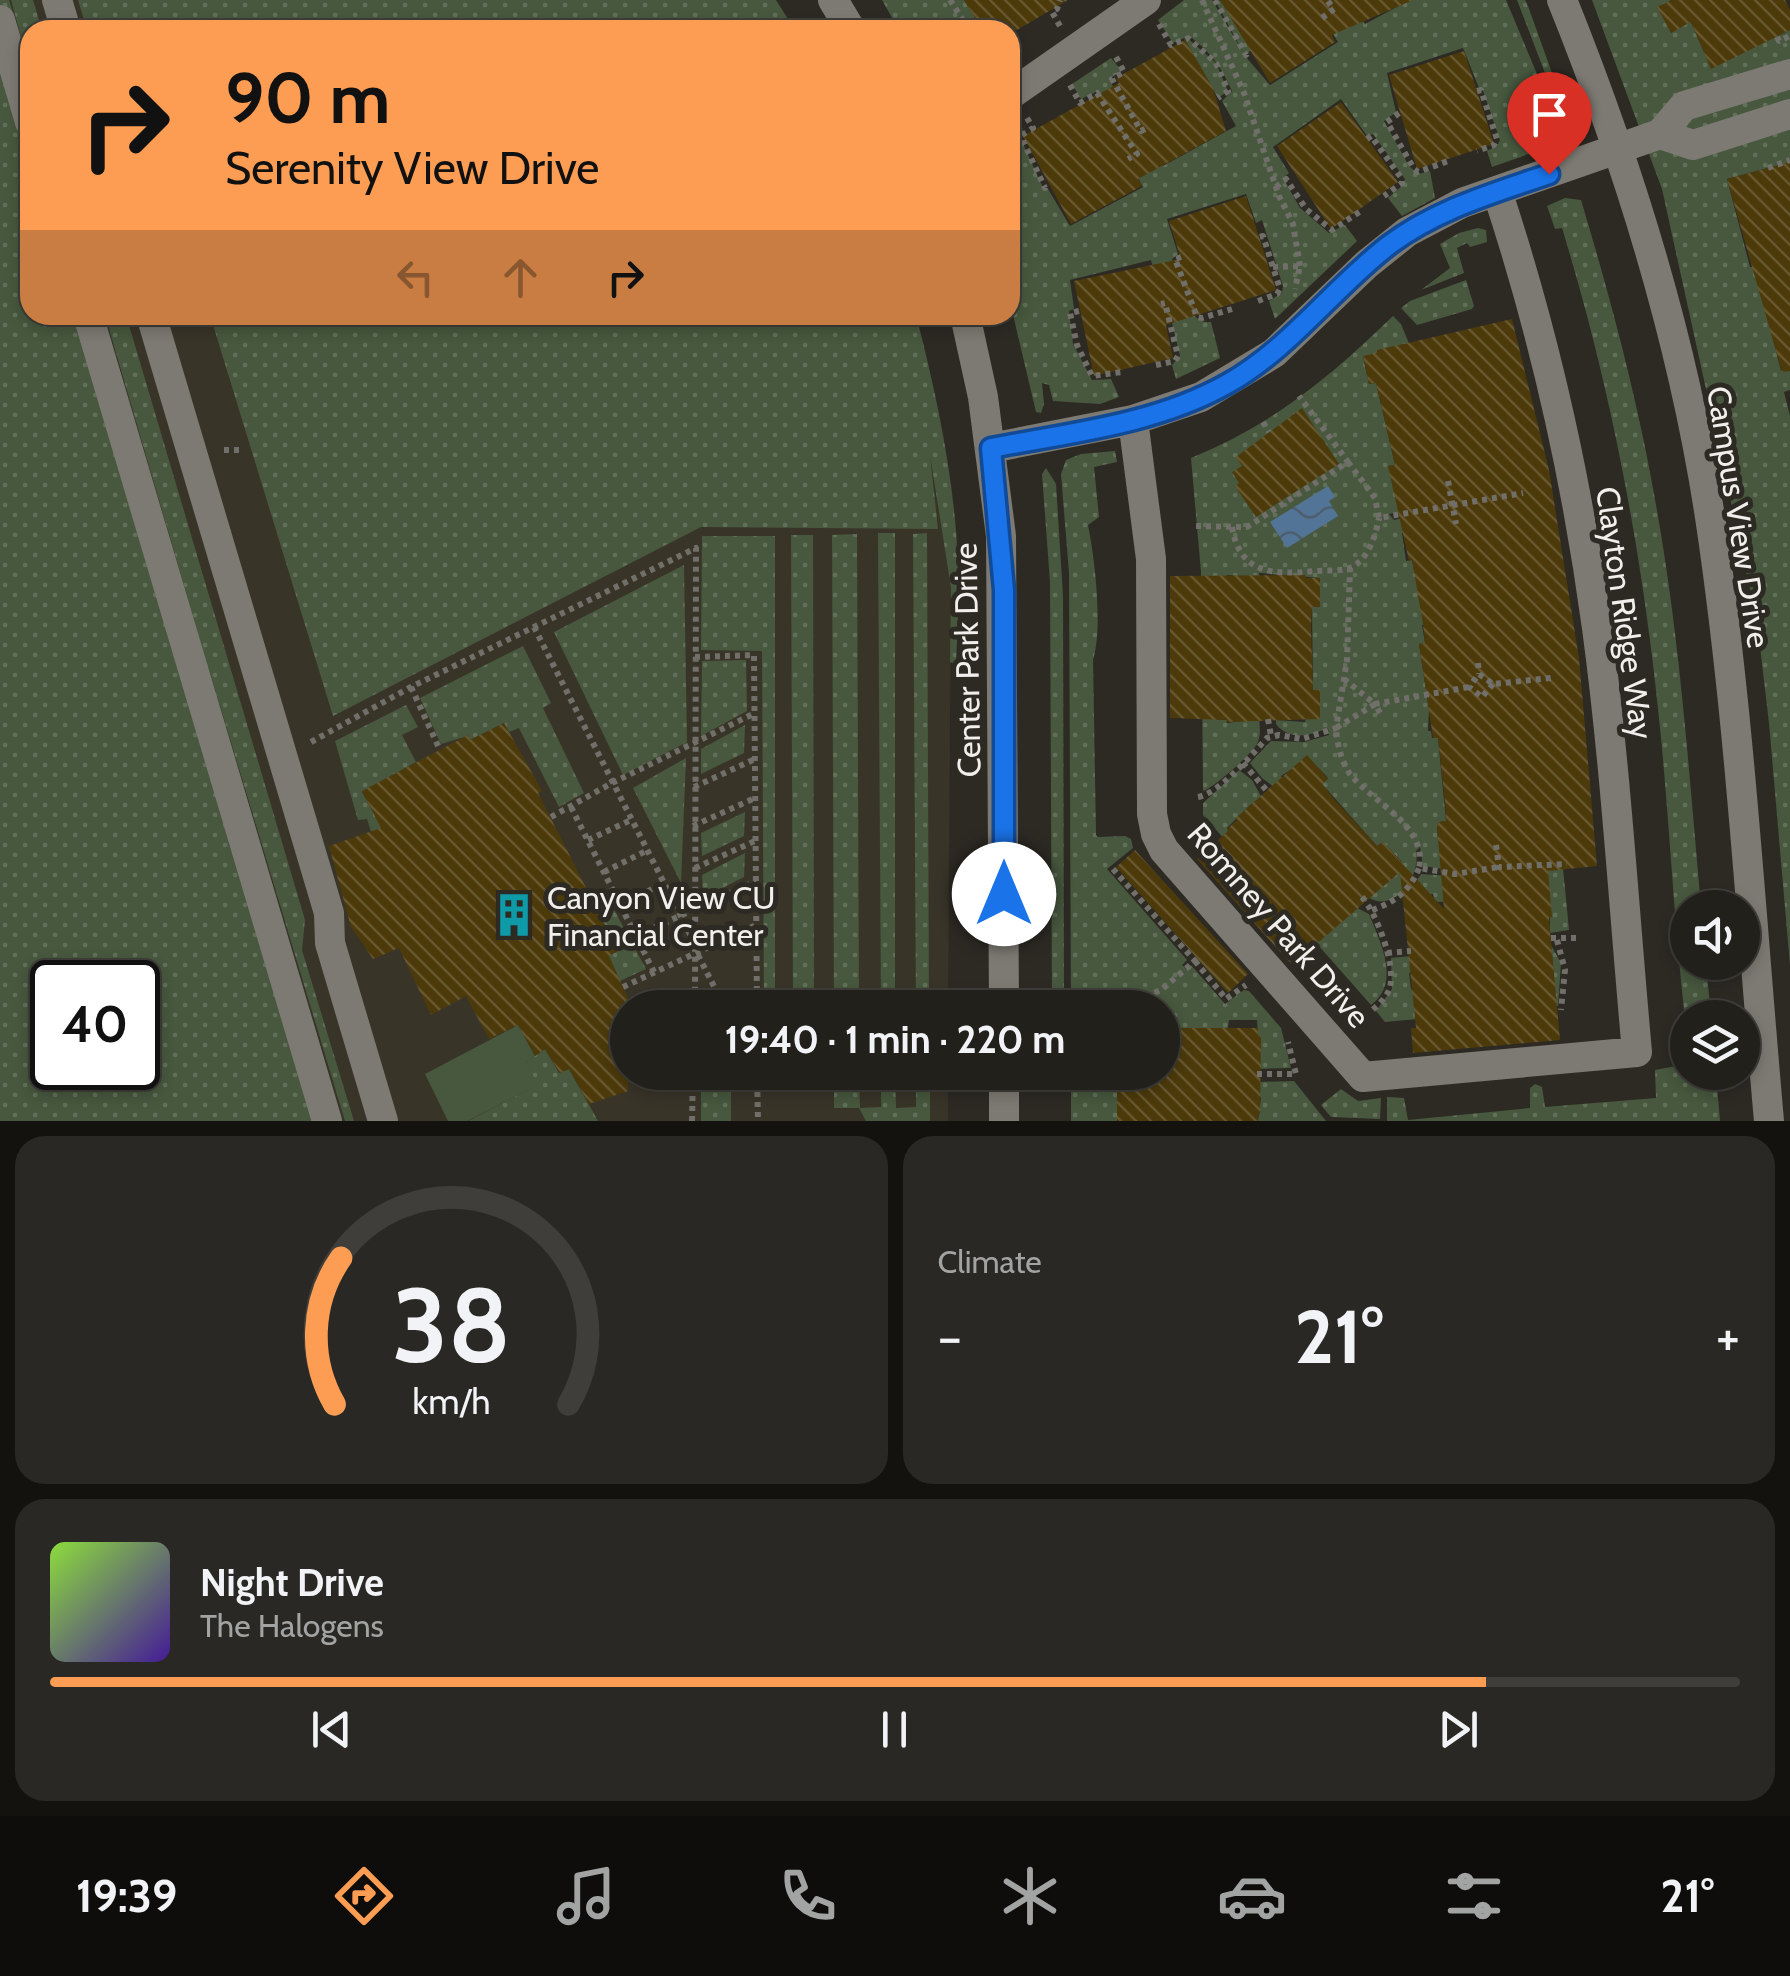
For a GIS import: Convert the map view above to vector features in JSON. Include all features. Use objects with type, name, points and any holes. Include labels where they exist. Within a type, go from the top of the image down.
[{"type":"street","name":"Campus View Drive","points":[[1562,0],[1617,148],[1672,336],[1709,514],[1729,677],[1769,1121]]},
{"type":"street","points":[[1020,98],[1150,10]]},
{"type":"street","points":[[0,20],[20,88]]},
{"type":"street","points":[[991,448],[1133,420],[1202,397],[1250,370],[1287,342],[1406,232],[1462,203],[1660,134],[1684,106],[1790,74]]},
{"type":"street","points":[[1737,90],[1749,127]]},
{"type":"street","points":[[1660,134],[1692,145],[1790,114]]},
{"type":"street","name":"Clayton Ridge Way","points":[[1497,192],[1548,369],[1585,553],[1603,678],[1638,1052]]},
{"type":"street","points":[[91,325],[327,1121]]},
{"type":"street","points":[[154,325],[329,912],[330,942],[383,1121]]},
{"type":"street","name":"Center Park Drive","points":[[966,325],[991,448],[1004,590],[1004,990]]},
{"type":"street","name":"Romney Park Drive","points":[[1133,420],[1151,559],[1152,814],[1164,850],[1364,1077],[1638,1052]]},
{"type":"street","points":[[1004,1090],[1004,1121]]},
{"type":"path","points":[[1060,0],[1052,12],[1066,36]]},
{"type":"path","points":[[1202,0],[1244,93],[1296,232],[1300,266],[1295,288],[1302,298]]},
{"type":"path","points":[[1215,0],[1246,54],[1251,50]]},
{"type":"path","points":[[1322,18],[1334,10],[1327,0]]},
{"type":"path","points":[[1150,10],[1171,46],[1188,38],[1216,63],[1228,91],[1218,98]]},
{"type":"path","points":[[1777,37],[1779,41],[1790,36]]},
{"type":"path","points":[[1114,52],[1124,72],[1112,79],[1141,131],[1145,129]]},
{"type":"path","points":[[1067,80],[1080,103],[1097,93],[1105,103],[1138,154],[1128,159]]},
{"type":"path","points":[[1477,91],[1481,90],[1496,141],[1477,151]]},
{"type":"path","points":[[1020,107],[1033,128],[1022,135],[1023,141],[1045,188],[1050,186]]},
{"type":"path","points":[[1399,113],[1387,122],[1414,169],[1418,172],[1448,161]]},
{"type":"path","points":[[1367,139],[1371,136],[1402,179],[1384,196]]},
{"type":"path","points":[[1768,168],[1790,160]]},
{"type":"path","points":[[1276,187],[1290,176],[1306,209],[1332,230],[1361,211]]},
{"type":"path","points":[[1258,301],[1280,292],[1263,236],[1259,236]]},
{"type":"path","points":[[1180,257],[1175,259],[1197,316],[1232,309]]},
{"type":"path","points":[[1273,267],[1300,266]]},
{"type":"path","points":[[1156,365],[1176,361],[1178,356],[1166,304],[1161,304]]},
{"type":"path","points":[[1079,312],[1070,313],[1074,334],[1092,376],[1122,372]]},
{"type":"path","points":[[1232,527],[1243,558],[1270,574],[1350,568],[1368,550],[1379,518],[1372,492],[1299,396]]},
{"type":"path","points":[[1263,422],[1269,432]]},
{"type":"path","points":[[214,451],[242,450]]},
{"type":"path","points":[[1196,526],[1247,526],[1348,462]]},
{"type":"path","points":[[1448,481],[1456,524]]},
{"type":"path","points":[[1379,518],[1522,493]]},
{"type":"path","points":[[301,747],[411,687],[696,548],[695,990]]},
{"type":"path","points":[[1350,568],[1344,679],[1336,728],[1345,766],[1398,818],[1419,849],[1419,868],[1403,894],[1372,910]]},
{"type":"path","points":[[534,627],[717,990]]},
{"type":"path","points":[[695,657],[754,655],[757,990]]},
{"type":"path","points":[[1198,797],[1213,792],[1272,736],[1302,739],[1336,728],[1375,704],[1469,688],[1479,674],[1478,663]]},
{"type":"path","points":[[1479,674],[1493,684],[1551,678]]},
{"type":"path","points":[[1344,679],[1375,704],[1380,713]]},
{"type":"path","points":[[1469,688],[1483,701],[1493,684]]},
{"type":"path","points":[[411,687],[440,750]]},
{"type":"path","points":[[551,817],[755,713]]},
{"type":"path","points":[[1268,719],[1272,736]]},
{"type":"path","points":[[694,787],[755,758]]},
{"type":"path","points":[[1243,763],[1268,792]]},
{"type":"path","points":[[694,826],[755,798]]},
{"type":"path","points":[[571,807],[654,972]]},
{"type":"path","points":[[588,840],[631,820]]},
{"type":"path","points":[[694,868],[755,840]]},
{"type":"path","points":[[1496,845],[1499,866]]},
{"type":"path","points":[[604,872],[646,850]]},
{"type":"path","points":[[1419,868],[1455,874],[1499,866],[1567,864]]},
{"type":"path","points":[[1113,870],[1226,999],[1244,985],[1250,987]]},
{"type":"path","points":[[636,936],[756,881]]},
{"type":"path","points":[[620,904],[662,884]]},
{"type":"path","points":[[1362,897],[1372,910],[1391,976],[1390,988],[1370,1012]]},
{"type":"path","points":[[623,987],[696,947],[756,925]]},
{"type":"path","points":[[1561,1010],[1565,970],[1554,939],[1576,938]]},
{"type":"path","points":[[1387,954],[1411,951]]},
{"type":"path","points":[[1161,990],[1194,961]]},
{"type":"path","points":[[1257,1074],[1296,1074],[1286,1030]]},
{"type":"path","points":[[692,1121],[693,1090]]},
{"type":"path","points":[[758,1090],[758,1121]]},
{"type":"shaded area","points":[[0,0],[764,0],[775,20],[20,20],[20,325],[906,325],[951,588],[948,990],[610,990],[610,1090],[948,1090],[948,1121],[0,1121]]},
{"type":"green space","points":[[0,0],[9,0],[20,36],[20,325],[105,325],[197,630],[108,325],[129,325],[305,920],[302,950],[354,1121],[345,1121],[207,662],[342,1121],[0,1121]]},
{"type":"green space","points":[[11,0],[33,0],[39,20],[20,20],[20,33]]},
{"type":"green space","points":[[78,0],[776,0],[789,20],[84,20]]},
{"type":"green space","points":[[882,0],[964,0],[976,20],[893,20]]},
{"type":"green space","points":[[1184,0],[1212,0],[1244,54],[1217,4],[1220,0],[1251,50],[1245,56],[1270,85],[1338,42],[1324,19],[1350,0],[1365,24],[1410,0],[1506,0],[1565,141],[1492,167],[1487,151],[1500,140],[1463,48],[1387,73],[1396,112],[1384,121],[1409,166],[1418,174],[1430,171],[1435,198],[1402,216],[1388,198],[1405,179],[1373,134],[1367,136],[1341,99],[1273,147],[1289,173],[1283,178],[1300,208],[1329,233],[1345,225],[1357,241],[1275,319],[1269,301],[1282,293],[1283,286],[1262,220],[1256,223],[1246,194],[1167,219],[1178,254],[1172,259],[1184,300],[1195,316],[1211,322],[1220,358],[1176,379],[1172,365],[1180,356],[1167,302],[1162,302],[1151,260],[1070,280],[1073,344],[1092,380],[1111,379],[1119,397],[1100,404],[1053,401],[1049,385],[1042,383],[1044,404],[1041,413],[1036,412],[1015,325],[1020,325],[1020,137],[1044,190],[1048,189],[1070,226],[1143,187],[1094,97],[1097,93],[1103,98],[1098,91],[1081,99],[1072,84],[1111,58],[1121,70],[1109,80],[1163,166],[1236,126],[1222,101],[1232,91],[1224,74],[1214,60],[1196,41],[1185,36],[1216,63],[1228,91],[1218,98],[1184,38],[1173,43],[1158,20]]},
{"type":"green space","points":[[1517,0],[1525,0],[1528,6],[1576,140],[1566,128]]},
{"type":"green space","points":[[1592,0],[1671,0],[1658,8],[1681,0],[1711,68],[1790,30],[1790,162],[1727,179],[1750,267],[1755,267],[1781,371],[1790,369],[1790,390],[1784,392],[1790,416],[1790,965],[1757,621],[1662,189]]},
{"type":"green space","points":[[1565,198],[1581,200],[1641,428],[1671,605],[1699,890],[1673,890],[1644,593],[1622,470],[1580,288],[1562,228],[1555,229],[1547,206]]},
{"type":"green space","points":[[1478,228],[1486,230],[1487,242],[1457,248],[1464,273],[1421,290],[1450,268],[1440,244]]},
{"type":"green space","points":[[1466,280],[1472,309],[1417,325],[1401,308],[1410,301]]},
{"type":"green space","points":[[1393,316],[1401,324],[1410,346],[1363,357],[1369,384],[1376,383],[1395,465],[1389,466],[1403,511],[1389,514],[1394,520],[1441,509],[1416,530],[1402,533],[1406,561],[1412,560],[1425,624],[1425,643],[1419,644],[1429,710],[1428,731],[1432,738],[1438,738],[1446,821],[1439,822],[1437,834],[1451,870],[1423,866],[1420,847],[1416,851],[1415,871],[1404,889],[1397,896],[1379,901],[1369,898],[1402,862],[1383,842],[1377,846],[1322,784],[1328,778],[1309,758],[1281,776],[1283,780],[1274,787],[1250,763],[1271,741],[1304,742],[1329,735],[1328,728],[1293,735],[1276,724],[1276,720],[1320,719],[1320,691],[1313,690],[1312,607],[1320,607],[1319,578],[1259,573],[1260,578],[1227,575],[1212,719],[1227,723],[1259,719],[1260,735],[1247,756],[1203,791],[1201,572],[1191,458],[1248,430],[1300,397]]},
{"type":"green space","points":[[213,325],[918,325],[938,408],[953,502],[959,577],[956,665],[950,662],[951,588],[930,455],[938,529],[701,527],[333,716]]},
{"type":"green space","points":[[1115,451],[1117,462],[1094,467],[1099,517],[1088,525],[1098,612],[1093,660],[1096,835],[1125,836],[1131,839],[1133,848],[1107,869],[1187,960],[1182,965],[1186,969],[1191,965],[1225,1004],[1244,990],[1249,991],[1281,1028],[1291,1068],[1257,1069],[1261,1036],[1257,1020],[1229,1020],[1228,1028],[1180,1028],[1180,990],[1071,990],[1069,573],[1061,474],[1066,460],[1081,454]]},
{"type":"green space","points":[[1046,468],[1056,484],[1063,596],[1064,990],[1052,990],[1050,582],[1042,474]]},
{"type":"green space","points":[[878,533],[895,533],[895,990],[881,990]]},
{"type":"green space","points":[[927,533],[929,990],[916,990],[913,534]]},
{"type":"green space","points":[[857,534],[859,990],[834,990],[832,535]]},
{"type":"green space","points":[[791,535],[813,535],[814,990],[793,990]]},
{"type":"green space","points":[[702,536],[775,536],[775,990],[764,990],[762,651],[701,650]]},
{"type":"green space","points":[[684,565],[687,742],[623,775],[554,632]]},
{"type":"green space","points":[[523,646],[551,703],[543,708],[584,793],[559,807],[519,728],[509,732],[504,723],[470,740],[468,736],[441,744],[420,698]]},
{"type":"green space","points":[[746,660],[747,711],[701,736],[702,661]]},
{"type":"green space","points":[[406,705],[418,727],[402,735],[416,762],[362,792],[419,896],[383,869],[367,819],[358,820],[335,741]]},
{"type":"green space","points":[[745,725],[744,753],[701,774],[701,749]]},
{"type":"green space","points":[[686,758],[681,883],[633,788]]},
{"type":"green space","points":[[1239,770],[1252,780],[1262,798],[1227,828],[1246,851],[1369,914],[1383,950],[1387,974],[1380,996],[1371,1005],[1203,815],[1203,803]]},
{"type":"green space","points":[[745,812],[744,836],[702,856],[701,833]]},
{"type":"green space","points":[[745,853],[744,877],[703,898],[702,875]]},
{"type":"green space","points":[[1563,868],[1569,930],[1550,933],[1550,898],[1435,902],[1433,894],[1406,897],[1421,874],[1449,876]]},
{"type":"green space","points":[[611,904],[646,969],[620,981],[600,960],[618,951],[598,911]]},
{"type":"green space","points":[[1551,945],[1561,963],[1558,1006],[1385,1022],[1376,1011],[1392,989],[1391,958],[1411,956],[1409,973],[1414,990],[1555,992]]},
{"type":"green space","points":[[1681,980],[1708,980],[1709,1000],[1683,1000]]},
{"type":"green space","points":[[518,1025],[535,1056],[526,1062],[538,1085],[467,1121],[448,1121],[425,1074]]},
{"type":"green space","points":[[545,1049],[559,1073],[569,1069],[598,1121],[468,1121],[537,1085],[526,1062]]},
{"type":"green space","points":[[1670,1067],[1670,1090],[1717,1090],[1720,1121],[1387,1121],[1387,1097],[1404,1098],[1408,1120],[1530,1108],[1530,1088],[1535,1084],[1542,1087],[1545,1107],[1656,1098],[1655,1070]]},
{"type":"green space","points":[[1294,1081],[1326,1121],[1258,1121],[1261,1097],[1257,1096],[1257,1082]]},
{"type":"green space","points":[[1341,1089],[1358,1101],[1381,1098],[1380,1119],[1331,1117],[1321,1105]]},
{"type":"green space","points":[[701,1090],[731,1090],[731,1121],[701,1121]]},
{"type":"green space","points":[[834,1090],[859,1090],[860,1108],[881,1107],[881,1090],[895,1090],[896,1108],[916,1107],[916,1090],[930,1090],[930,1121],[866,1121],[859,1108],[834,1108]]},
{"type":"green space","points":[[1071,1090],[1117,1090],[1117,1121],[1071,1121]]},
{"type":"water","points":[[1328,486],[1335,497],[1329,501],[1338,516],[1287,548],[1270,522]]},
{"type":"building","points":[[964,0],[1068,0],[1020,28],[1020,20],[976,20]]},
{"type":"building","points":[[1220,0],[1413,0],[1332,35],[1335,42],[1270,83]]},
{"type":"building","points":[[1672,0],[1785,0],[1790,10],[1790,30],[1711,69],[1691,22],[1671,33],[1657,7]]},
{"type":"building","points":[[1185,40],[1213,88],[1226,131],[1138,179],[1142,186],[1071,224],[1023,136],[1119,83],[1116,78]]},
{"type":"building","points":[[1464,51],[1494,144],[1417,169],[1389,75]]},
{"type":"building","points":[[1341,102],[1398,182],[1331,229],[1277,146]]},
{"type":"building","points":[[1790,162],[1790,371],[1782,372],[1727,179]]},
{"type":"building","points":[[1246,196],[1276,290],[1166,325],[1173,358],[1094,376],[1074,281],[1181,259],[1169,221]]},
{"type":"building","points":[[1512,319],[1549,470],[1579,658],[1597,866],[1548,871],[1560,1040],[1413,1053],[1411,1028],[1416,1028],[1400,872],[1292,965],[1197,859],[1307,755],[1328,779],[1322,784],[1333,798],[1377,846],[1383,842],[1444,909],[1437,827],[1439,822],[1446,821],[1445,802],[1438,738],[1433,738],[1419,644],[1425,643],[1423,624],[1412,560],[1409,561],[1388,466],[1395,465],[1376,383],[1369,384],[1363,356]]},
{"type":"building","points":[[1302,408],[1339,464],[1256,517],[1235,486],[1239,483],[1232,472],[1242,466],[1236,457]]},
{"type":"building","points":[[1170,576],[1320,578],[1320,607],[1312,607],[1311,626],[1313,690],[1320,690],[1320,719],[1226,722],[1170,718]]},
{"type":"building","name":"Canyon View CU Financial Center","points":[[504,723],[542,791],[538,793],[618,951],[609,956],[624,990],[610,990],[610,1090],[628,1091],[589,1104],[569,1069],[560,1073],[545,1049],[535,1056],[518,1025],[489,1039],[466,996],[431,1015],[399,948],[373,959],[351,927],[329,846],[381,828],[362,791],[468,735],[470,740]]},
{"type":"building","points":[[1135,850],[1248,974],[1228,993],[1116,867]]},
{"type":"building","points":[[1180,1028],[1258,1028],[1258,1121],[1117,1121],[1117,1090],[1180,1090]]},
{"type":"place","name":"Canyon View CU Financial Center","points":[[514,915]]},
{"type":"route","points":[[1004,894],[1004,590],[991,448],[1133,420],[1202,397],[1274,353],[1406,232],[1462,203],[1549,174]]}]
